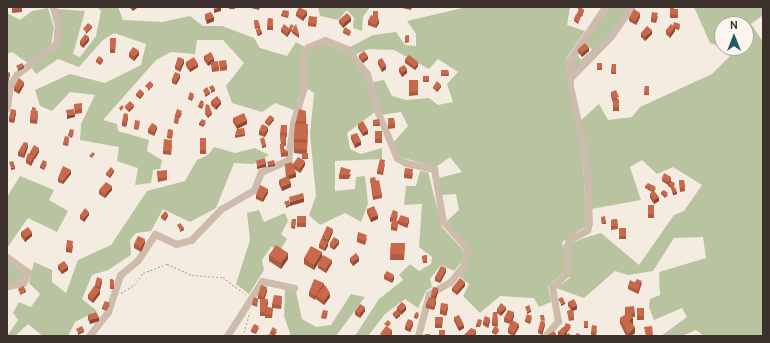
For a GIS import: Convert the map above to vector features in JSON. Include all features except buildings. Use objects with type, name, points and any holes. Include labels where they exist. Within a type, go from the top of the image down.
[{"type":"street","points":[[7,108],[10,86],[17,74],[56,44],[58,26],[53,7]]},
{"type":"street","points":[[545,336],[558,321],[552,287],[566,274],[566,248],[569,240],[587,230],[589,223],[586,159],[571,77],[572,53],[605,7]]},
{"type":"street","points":[[571,77],[611,36],[631,7]]},
{"type":"street","points":[[89,336],[108,312],[115,296],[120,275],[138,260],[155,234],[176,244],[191,240],[221,210],[254,190],[261,172],[288,160],[293,123],[304,88],[302,55],[308,47],[325,40],[347,49],[367,74],[376,108],[398,158],[406,163],[434,169],[443,220],[467,248],[464,265],[450,282],[429,294],[418,336]]},
{"type":"street","points":[[7,256],[28,272],[23,283],[7,286]]},
{"type":"street","points":[[227,336],[262,281],[294,288]]},
{"type":"path","points":[[115,296],[134,285],[143,273],[167,264],[192,275],[223,277],[251,299],[243,336]]},
{"type":"path","points":[[7,314],[7,328]]},
{"type":"green space","points":[[97,7],[118,7],[123,20],[162,22],[190,16],[203,26],[222,26],[254,38],[260,48],[287,56],[296,42],[305,47],[302,85],[296,111],[275,103],[262,112],[232,103],[226,86],[244,63],[223,40],[197,40],[195,54],[171,52],[156,60],[103,120],[117,124],[118,131],[149,140],[147,151],[162,160],[160,169],[153,170],[151,183],[135,185],[138,168],[117,161],[119,147],[80,140],[81,124],[95,95],[70,92],[52,111],[40,106],[35,90],[70,74],[105,83],[141,65],[146,44],[114,33],[103,40],[79,67],[58,59],[36,74],[31,67],[59,44],[57,9],[85,11],[73,54],[80,57],[96,36],[101,11]]},
{"type":"green space","points":[[318,7],[370,7],[363,17],[362,31],[353,28],[354,18],[347,10],[338,20],[320,16]]},
{"type":"green space","points":[[467,7],[570,7],[567,25],[585,31],[566,59],[568,88],[583,158],[586,222],[585,227],[562,242],[566,266],[563,273],[548,286],[551,302],[539,307],[534,298],[500,296],[480,313],[463,296],[469,284],[459,276],[467,267],[469,248],[447,221],[459,210],[456,194],[441,195],[439,178],[462,172],[450,157],[436,167],[400,157],[393,143],[408,126],[401,112],[381,115],[373,82],[384,80],[392,96],[406,100],[429,98],[438,105],[453,102],[447,84],[458,72],[438,59],[429,69],[394,50],[369,49],[356,54],[350,47],[373,35],[396,32],[405,45],[416,46],[416,34],[407,21]]},
{"type":"green space","points":[[609,7],[629,7],[610,35],[573,73],[572,60],[576,53],[581,60],[592,50],[584,41]]},
{"type":"green space","points":[[694,7],[763,7],[763,15],[754,22],[754,16],[714,16],[714,44],[710,43]]},
{"type":"green space","points":[[48,8],[54,28],[51,45],[28,63],[12,52],[7,54],[7,13],[20,20],[32,11]]},
{"type":"green space","points":[[754,28],[763,42],[763,336],[704,336],[696,330],[682,336],[661,336],[687,317],[682,308],[654,320],[649,307],[650,299],[660,295],[659,272],[706,258],[703,237],[674,238],[653,271],[628,275],[615,271],[584,298],[556,288],[570,278],[570,244],[601,233],[639,265],[674,215],[684,211],[702,185],[673,167],[657,174],[642,160],[630,167],[641,200],[591,209],[579,122],[599,104],[608,120],[632,117],[640,107],[712,74],[730,56],[754,56]]},
{"type":"green space","points":[[329,42],[347,53],[370,83],[375,112],[347,133],[350,149],[361,154],[382,148],[382,159],[335,161],[335,191],[355,189],[356,177],[365,176],[368,204],[361,222],[345,213],[320,225],[309,215],[316,196],[310,134],[314,93],[308,89],[305,54],[311,47]]},
{"type":"green space","points":[[214,147],[235,153],[255,148],[269,155],[253,164],[234,163],[216,208],[190,222],[163,209],[151,231],[136,233],[130,240],[131,255],[108,270],[92,275],[82,299],[97,311],[75,322],[68,336],[43,336],[28,324],[15,336],[7,336],[18,320],[13,313],[19,302],[31,307],[40,294],[29,283],[34,262],[52,270],[52,282],[66,293],[78,260],[111,245],[147,191],[185,181],[197,160],[208,155]]},
{"type":"green space","points":[[420,171],[428,172],[442,227],[463,250],[465,258],[454,271],[441,265],[430,279],[432,287],[426,291],[418,308],[405,299],[385,314],[368,336],[355,336],[379,299],[403,280],[399,275],[410,264],[419,271],[431,264],[432,257],[419,247],[422,204],[404,205],[406,186],[416,186]]},
{"type":"green space","points":[[20,176],[54,190],[49,200],[68,211],[57,232],[28,218],[7,248],[7,197]]},
{"type":"green space","points":[[259,210],[264,222],[285,213],[288,221],[281,234],[287,239],[281,249],[271,247],[262,260],[264,270],[249,294],[236,284],[250,240],[247,213]]},
{"type":"green space","points":[[7,258],[25,268],[27,278],[7,285]]},
{"type":"green space","points":[[285,288],[296,292],[302,319],[316,327],[331,325],[351,294],[365,297],[336,336],[291,336],[284,316]]}]
